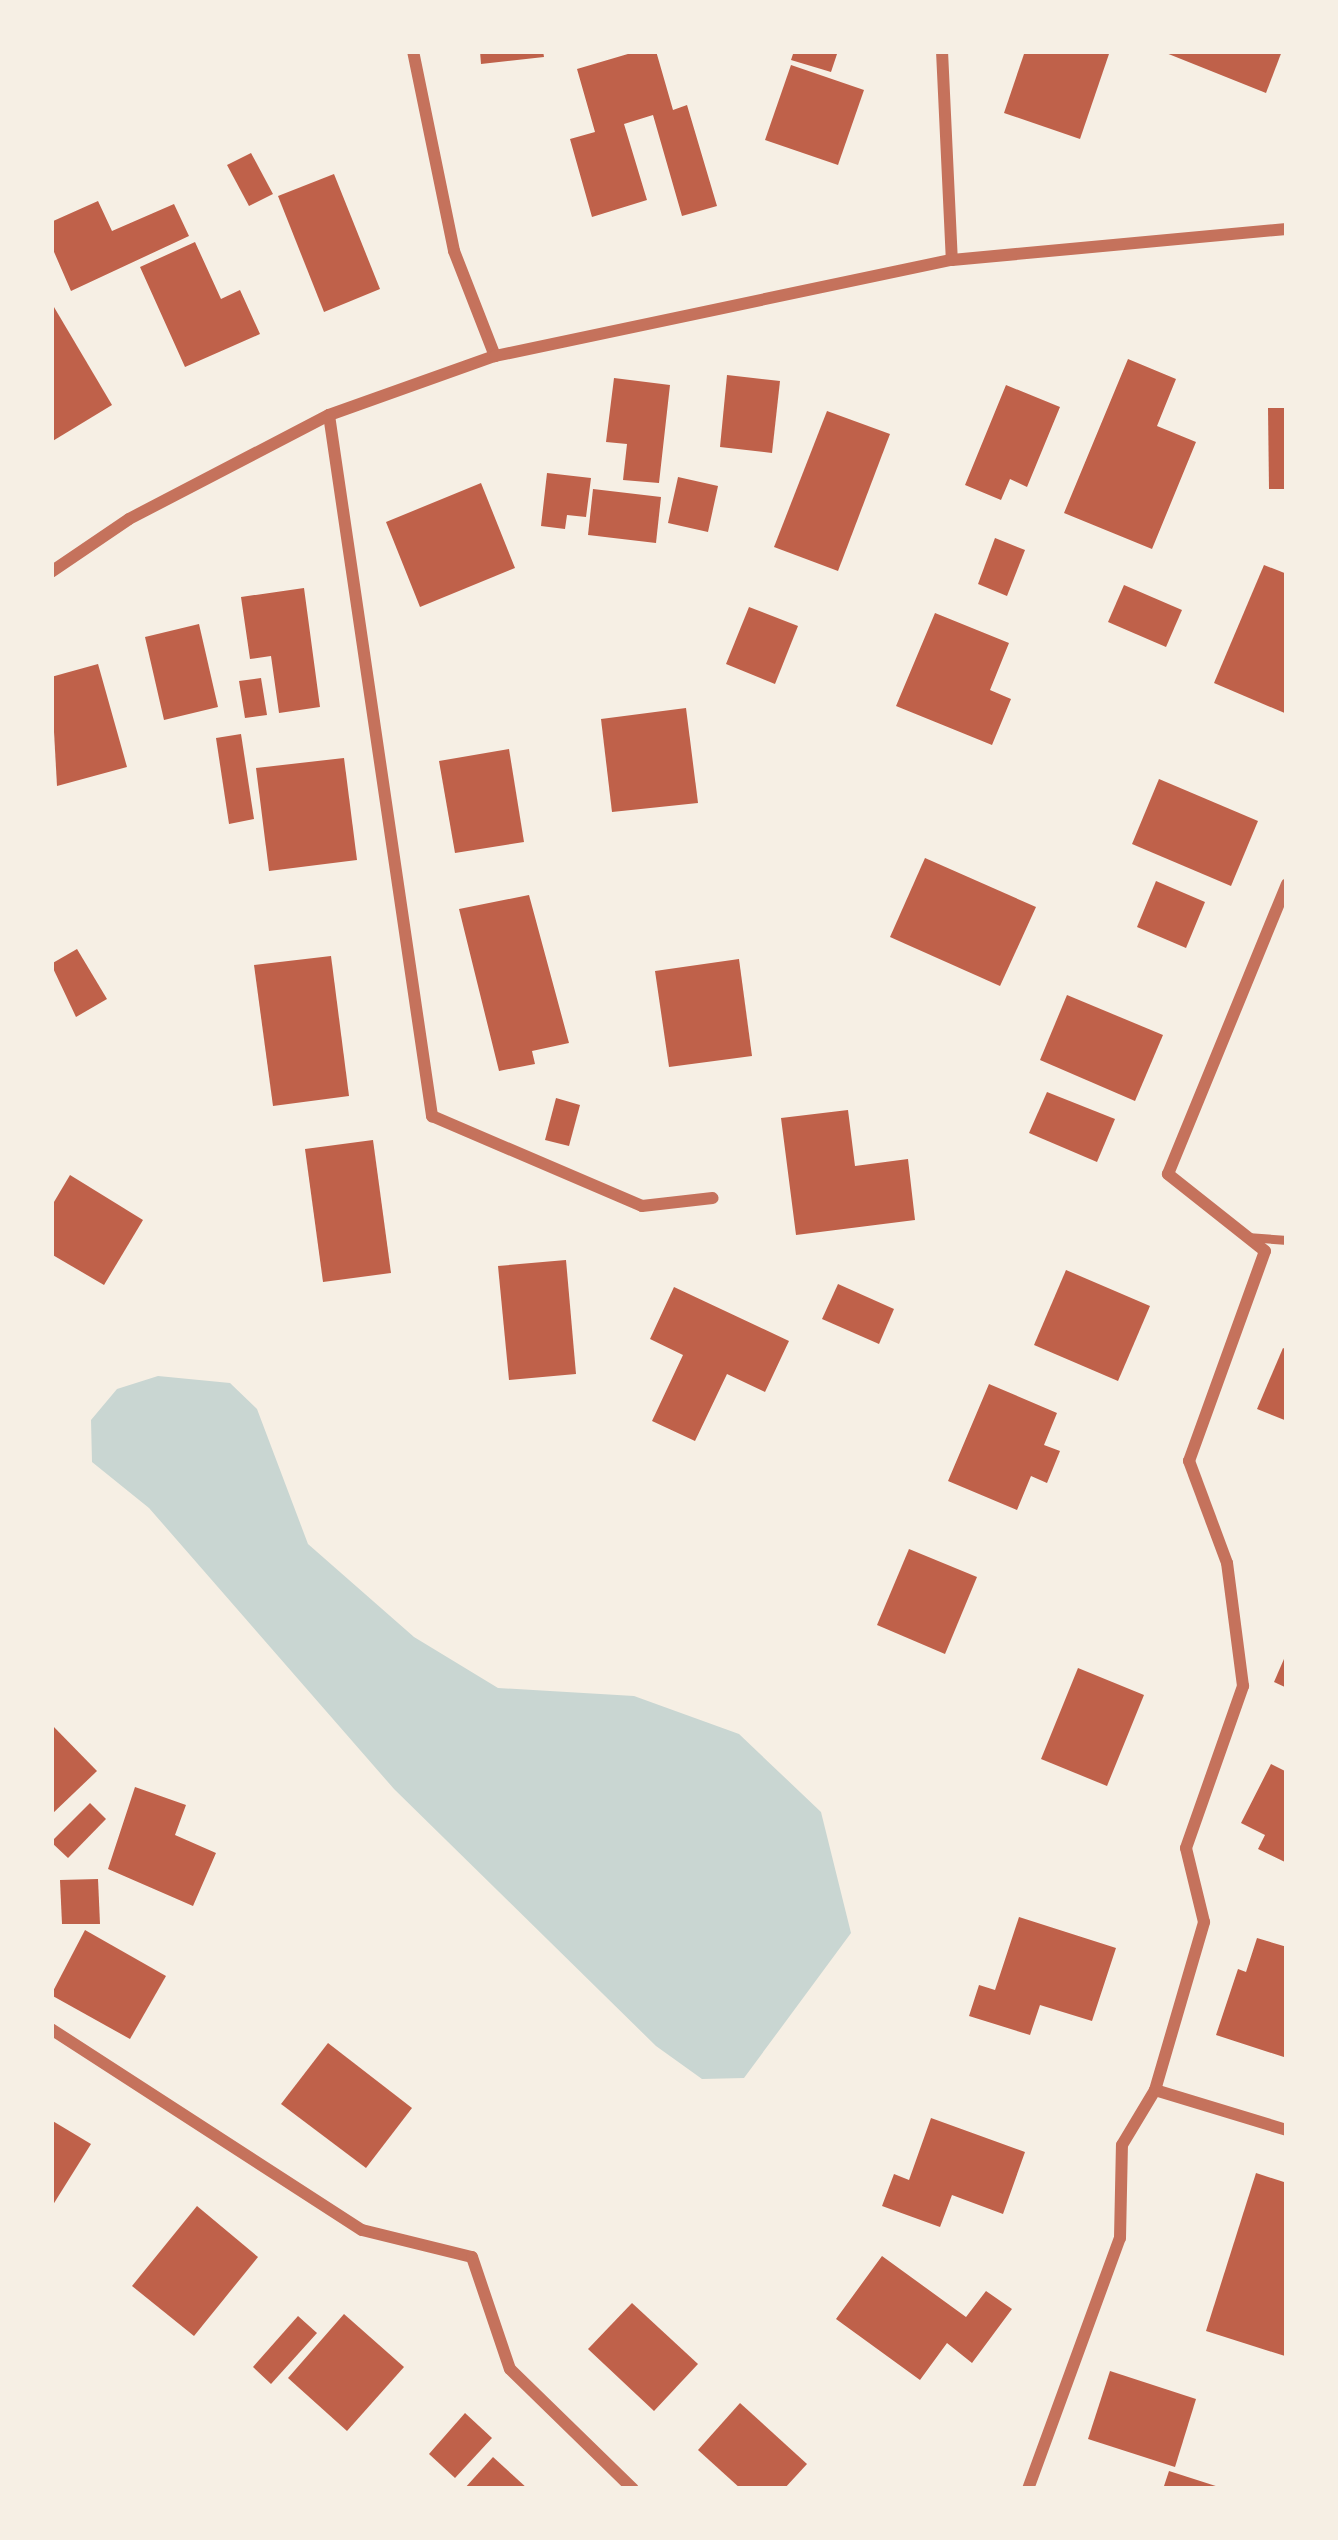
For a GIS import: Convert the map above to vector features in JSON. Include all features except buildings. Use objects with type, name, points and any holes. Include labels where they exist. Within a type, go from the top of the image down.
[{"type":"street","points":[[413,51],[454,250],[495,356]]},
{"type":"street","points":[[942,51],[952,260]]},
{"type":"street","points":[[51,572],[129,519],[329,415],[495,356],[952,260],[1287,229]]},
{"type":"street","points":[[329,415],[432,1116],[642,1206],[713,1198]]},
{"type":"street","points":[[1028,2489],[1120,2238],[1122,2145],[1155,2090],[1204,1922],[1186,1848],[1243,1686],[1227,1563],[1189,1461],[1265,1251],[1168,1174],[1287,884]]},
{"type":"street","points":[[51,2029],[362,2230],[472,2257],[510,2369],[633,2489]]},
{"type":"street","points":[[1155,2090],[1287,2130]]},
{"type":"lane","points":[[1247,1237],[1287,1240]]},
{"type":"shaded area","points":[[158,1376],[230,1383],[257,1409],[308,1544],[414,1637],[498,1688],[634,1696],[739,1734],[821,1812],[851,1933],[744,2078],[702,2079],[656,2046],[394,1789],[149,1508],[92,1462],[91,1420],[117,1389]]}]
